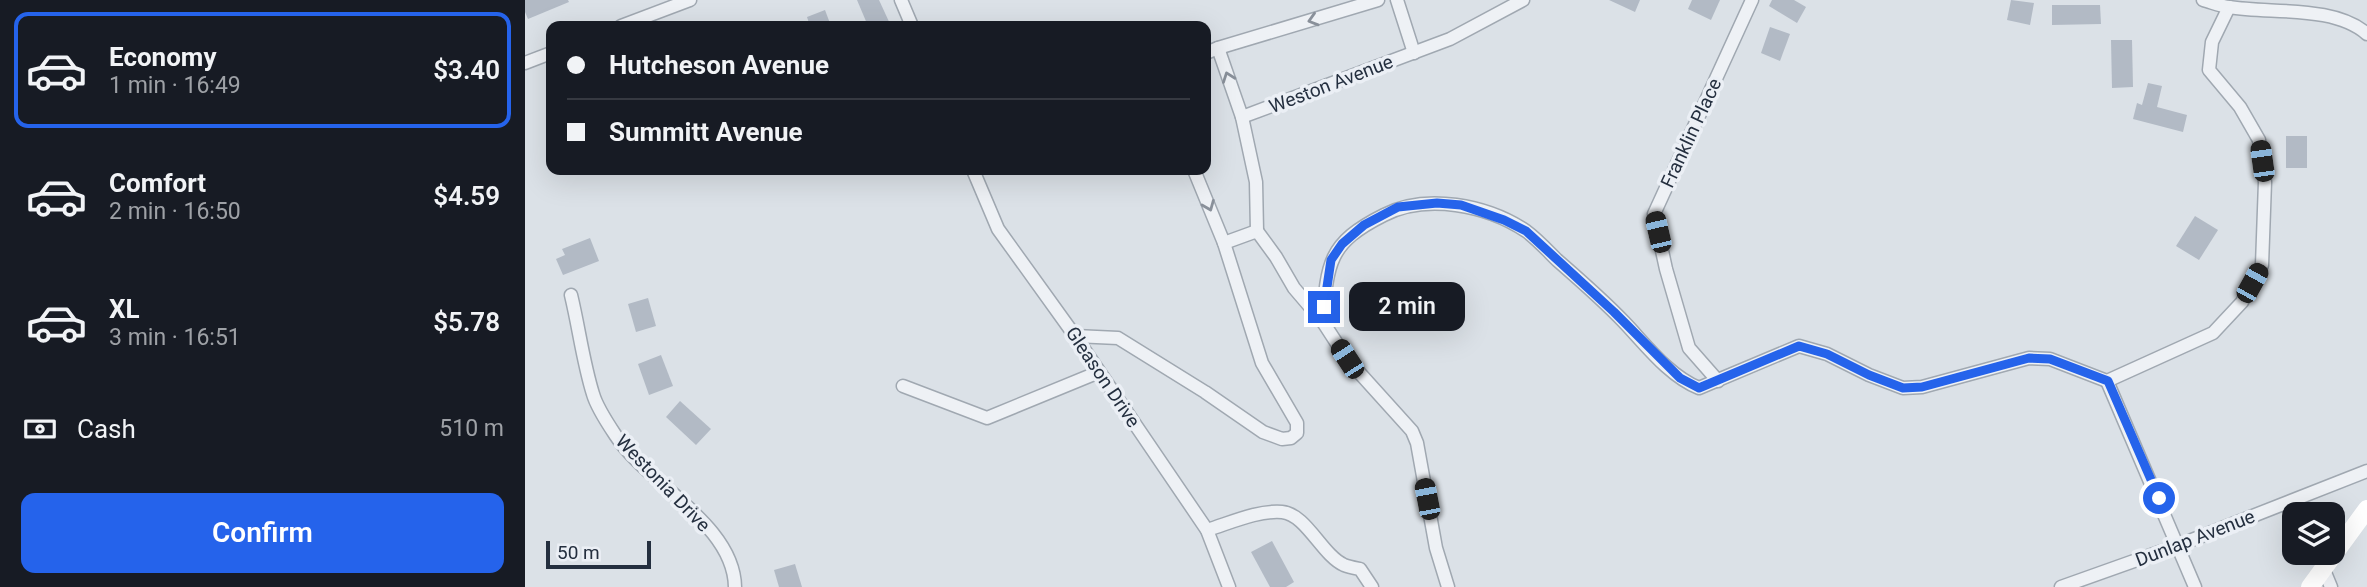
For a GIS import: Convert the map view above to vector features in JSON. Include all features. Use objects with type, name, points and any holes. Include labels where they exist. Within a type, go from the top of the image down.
[{"type":"street","points":[[634,21],[690,0]]},
{"type":"street","points":[[901,0],[910,21]]},
{"type":"street","points":[[1378,0],[1212,51],[1242,117],[1256,182],[1257,231],[1294,288],[1323,322],[1347,359],[1412,431],[1417,443],[1436,548],[1448,587]]},
{"type":"street","points":[[1397,0],[1414,53]]},
{"type":"street","name":"Weston Avenue","points":[[1242,117],[1450,39],[1523,0]]},
{"type":"street","name":"Franklin Place","points":[[1718,381],[1689,348],[1654,214],[1752,0]]},
{"type":"street","points":[[2203,0],[2228,7],[2323,15],[2360,28],[2367,34]]},
{"type":"street","points":[[1323,322],[1331,260],[1353,234],[1398,207],[1437,203],[1461,205],[1526,231],[1614,312],[1680,378],[1699,388],[1799,346],[1827,354],[1903,388],[1922,387],[2029,358],[2050,359],[2108,381],[2213,333],[2242,302],[2262,265],[2265,182],[2259,140],[2240,107],[2209,70],[2212,43],[2228,7]]},
{"type":"street","points":[[525,63],[546,55]]},
{"type":"street","name":"Gleason Drive","points":[[975,175],[998,229],[1075,336],[1207,530],[1229,587]]},
{"type":"street","points":[[1075,336],[1118,338],[1263,432],[1282,439],[1291,438],[1297,433],[1297,423],[1262,363],[1224,243],[1196,175]]},
{"type":"street","points":[[1224,243],[1257,231]]},
{"type":"street","name":"Westonia Drive","points":[[571,295],[593,396],[611,427],[642,467],[703,523],[726,552],[735,574],[735,587]]},
{"type":"street","points":[[903,386],[987,418],[1098,372]]},
{"type":"street","points":[[2108,381],[2195,587]]},
{"type":"street","name":"Dunlap Avenue","points":[[2061,587],[2179,545],[2367,471]]},
{"type":"street","points":[[2310,587],[2328,579],[2367,509]]},
{"type":"street","points":[[1207,530],[1249,517],[1285,512],[1293,516],[1343,565],[1360,569],[1372,587]]},
{"type":"building","points":[[525,0],[568,0],[569,2],[528,19]]},
{"type":"building","points":[[857,0],[879,0],[889,21],[866,21]]},
{"type":"building","points":[[1609,0],[1640,0],[1635,12]]},
{"type":"building","points":[[1692,0],[1720,0],[1711,20],[1688,9]]},
{"type":"building","points":[[1772,0],[1794,0],[1806,7],[1797,23],[1769,6]]},
{"type":"building","points":[[2011,0],[2034,3],[2030,25],[2007,20]]},
{"type":"building","points":[[2052,5],[2100,5],[2101,24],[2052,25]]},
{"type":"building","points":[[825,10],[829,21],[808,21],[807,17]]},
{"type":"building","points":[[1770,27],[1790,34],[1780,61],[1761,53]]},
{"type":"building","points":[[2111,40],[2132,40],[2133,87],[2112,88]]},
{"type":"building","points":[[2148,83],[2162,86],[2157,107],[2187,115],[2183,132],[2133,119],[2137,103],[2142,105]]},
{"type":"building","points":[[2286,136],[2307,136],[2307,168],[2286,168]]},
{"type":"building","points":[[2195,216],[2218,230],[2199,260],[2176,246]]},
{"type":"building","points":[[590,238],[599,261],[563,275],[556,259],[565,255],[562,249]]},
{"type":"building","points":[[648,298],[656,326],[636,332],[628,304]]},
{"type":"building","points":[[661,355],[673,386],[649,395],[638,364]]},
{"type":"building","points":[[680,401],[711,429],[696,445],[666,417]]},
{"type":"building","points":[[1272,541],[1294,582],[1286,587],[1270,587],[1251,552]]},
{"type":"building","points":[[795,564],[802,587],[779,587],[774,570]]},
{"type":"route","points":[[1324,307],[1331,260],[1342,244],[1364,225],[1398,207],[1437,203],[1461,205],[1526,231],[1614,312],[1680,378],[1699,388],[1799,346],[1827,354],[1903,388],[1922,387],[2029,358],[2050,359],[2108,381],[2159,498]]}]
